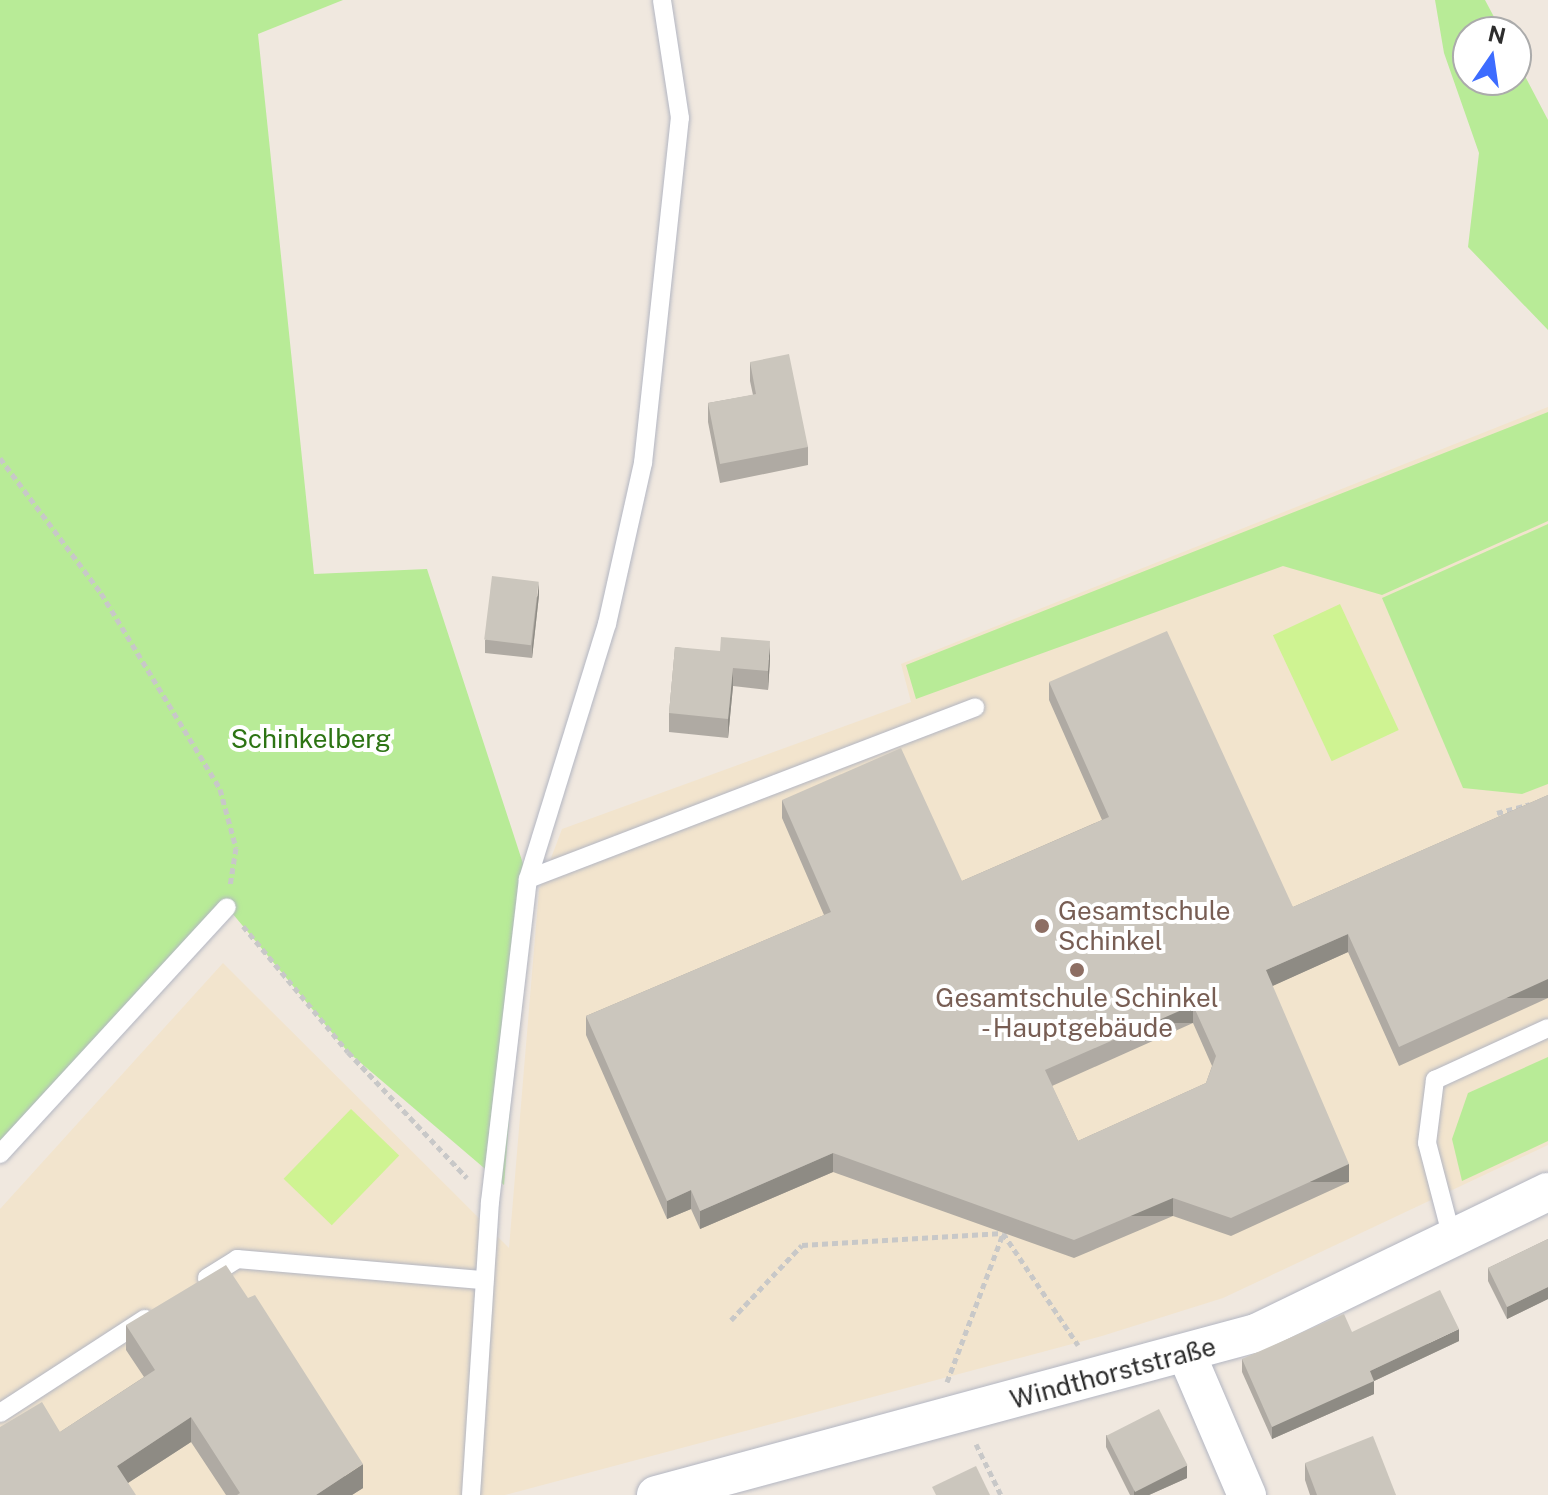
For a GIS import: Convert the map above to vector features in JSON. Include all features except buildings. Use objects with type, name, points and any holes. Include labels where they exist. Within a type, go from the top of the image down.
[{"type":"street","name":"Windthorststraße","points":[[656,1495],[1256,1333],[1548,1192]]},
{"type":"street","points":[[1186,1353],[1247,1495]]},
{"type":"lane","points":[[471,1495],[490,1202],[528,879],[607,624],[643,463],[680,118],[662,0]]},
{"type":"lane","points":[[528,879],[975,707]]},
{"type":"lane","points":[[0,1154],[227,907]]},
{"type":"lane","points":[[1452,1238],[1427,1143],[1435,1080],[1548,1028]]},
{"type":"lane","points":[[184,1293],[237,1259],[484,1280]]},
{"type":"lane","points":[[0,1413],[158,1310]]},
{"type":"path","points":[[0,458],[101,593],[220,789],[236,848],[227,907],[348,1052],[490,1202]]},
{"type":"path","points":[[1497,813],[1535,803]]},
{"type":"path","points":[[731,1320],[802,1245],[1003,1233]]},
{"type":"path","points":[[1003,1233],[1100,1377]]},
{"type":"path","points":[[1001,1495],[947,1418],[1003,1233]]},
{"type":"shaded area","name":"Gesamtschule Schinkel","points":[[1548,407],[1548,1145],[1223,1298],[1102,1336],[505,1495],[0,1495],[0,1209],[223,963],[509,1248],[539,890],[562,829],[911,702],[901,664]]},
{"type":"green space","name":"Schinkelberg","points":[[0,0],[343,0],[258,34],[314,574],[427,569],[528,879],[504,1185],[348,1052],[227,907],[0,1154]]},
{"type":"green space","points":[[1435,0],[1485,0],[1494,16],[1452,16],[1452,76],[1444,53]]},
{"type":"green space","points":[[1532,90],[1548,120],[1548,330],[1468,247],[1479,153],[1459,96],[1532,96]]},
{"type":"green space","points":[[1548,412],[1548,521],[1382,595],[1283,566],[916,699],[906,665]]},
{"type":"green space","points":[[1548,524],[1548,784],[1522,794],[1463,788],[1382,598]]},
{"type":"green space","points":[[1340,604],[1399,730],[1332,761],[1273,635]]},
{"type":"green space","points":[[1548,1057],[1548,1141],[1462,1181],[1452,1139],[1468,1093]]},
{"type":"green space","points":[[351,1109],[399,1156],[332,1225],[284,1179]]},
{"type":"place","name":"Gesamtschule Schinkel","points":[[1042,926]]},
{"type":"place","name":"Gesamtschule Schinkel - Hauptgebäude","points":[[1077,970]]}]
